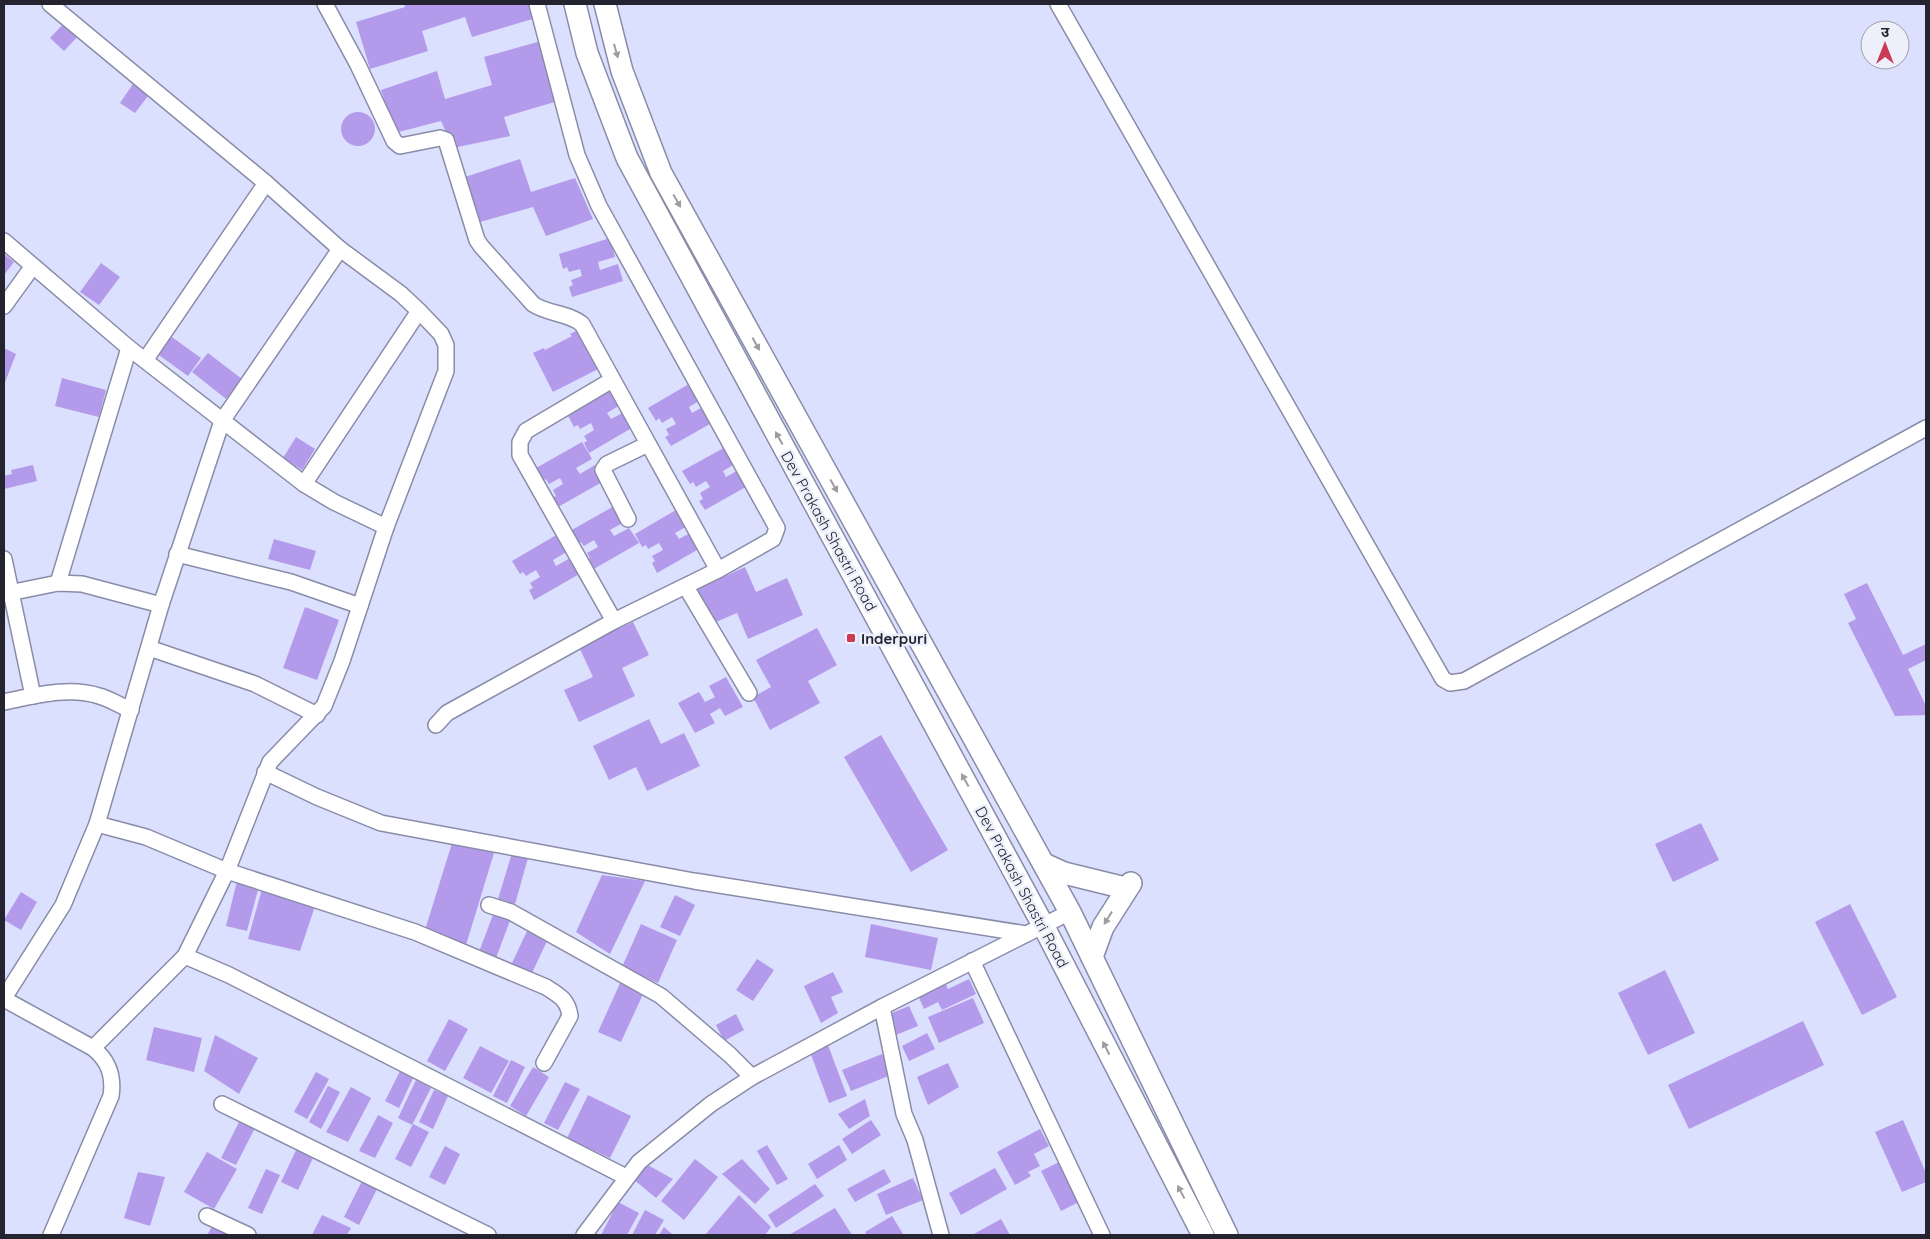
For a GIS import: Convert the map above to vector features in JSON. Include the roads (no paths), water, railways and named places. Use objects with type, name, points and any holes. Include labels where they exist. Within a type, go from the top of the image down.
[{"type":"street","points":[[50,4],[266,183],[340,249],[401,294],[441,334],[446,345],[446,371],[386,527],[342,661],[324,706],[278,752],[265,772],[227,871],[185,956],[94,1048]]},
{"type":"street","points":[[325,4],[358,65],[394,141],[400,146],[440,138],[446,140],[477,240],[481,246],[533,304],[540,309],[582,324],[718,570]]},
{"type":"street","points":[[436,725],[447,713],[614,621],[686,587],[773,539],[777,528],[590,188],[577,155],[537,4]]},
{"type":"street","name":"Dev Prakash Shastri Road","points":[[575,4],[588,52],[627,158],[1035,930],[1203,1235]]},
{"type":"street","name":"Dev Prakash Shastri Road","points":[[605,4],[622,72],[661,172],[1070,912],[1227,1235]]},
{"type":"street","points":[[1058,4],[1443,679],[1450,683],[1464,681],[1926,428]]},
{"type":"street","points":[[146,359],[266,183]]},
{"type":"street","points":[[4,241],[130,348],[304,484],[334,502],[386,527]]},
{"type":"street","points":[[51,1235],[111,1096],[113,1081],[103,1056],[94,1048],[4,999],[64,904],[97,824],[161,605],[222,421],[340,249]]},
{"type":"street","points":[[4,306],[33,266]]},
{"type":"street","points":[[304,484],[419,311]]},
{"type":"street","points":[[58,584],[130,348]]},
{"type":"street","points":[[612,380],[526,431],[519,448],[520,455],[614,621]]},
{"type":"street","points":[[628,519],[603,470],[607,464],[648,444]]},
{"type":"street","points":[[177,554],[291,582],[360,606]]},
{"type":"street","points":[[4,559],[7,594],[34,696]]},
{"type":"street","points":[[7,594],[58,584],[82,584],[161,605]]},
{"type":"street","points":[[686,587],[749,693]]},
{"type":"street","points":[[149,648],[255,684],[317,715]]},
{"type":"street","points":[[4,702],[34,696],[82,692],[100,696],[131,710]]},
{"type":"street","points":[[265,772],[317,798],[381,823],[694,882],[1035,930]]},
{"type":"street","points":[[97,824],[146,836],[227,871],[415,932],[546,987],[564,998],[569,1008],[570,1016],[544,1063]]},
{"type":"street","points":[[1044,864],[1064,873],[1126,885],[1102,927],[1092,956]]},
{"type":"street","points":[[489,905],[510,912],[661,996],[730,1055],[752,1078]]},
{"type":"street","points":[[584,1235],[626,1177],[653,1149],[710,1104],[752,1078],[882,1006],[1070,912]]},
{"type":"street","points":[[185,956],[229,975],[626,1177]]},
{"type":"street","points":[[972,961],[1102,1235]]},
{"type":"street","points":[[882,1006],[904,1114],[914,1140],[941,1235]]},
{"type":"street","points":[[222,1104],[488,1235]]},
{"type":"street","points":[[207,1216],[248,1235]]},
{"type":"place","name":"Inderpuri","points":[[851,638]]}]
